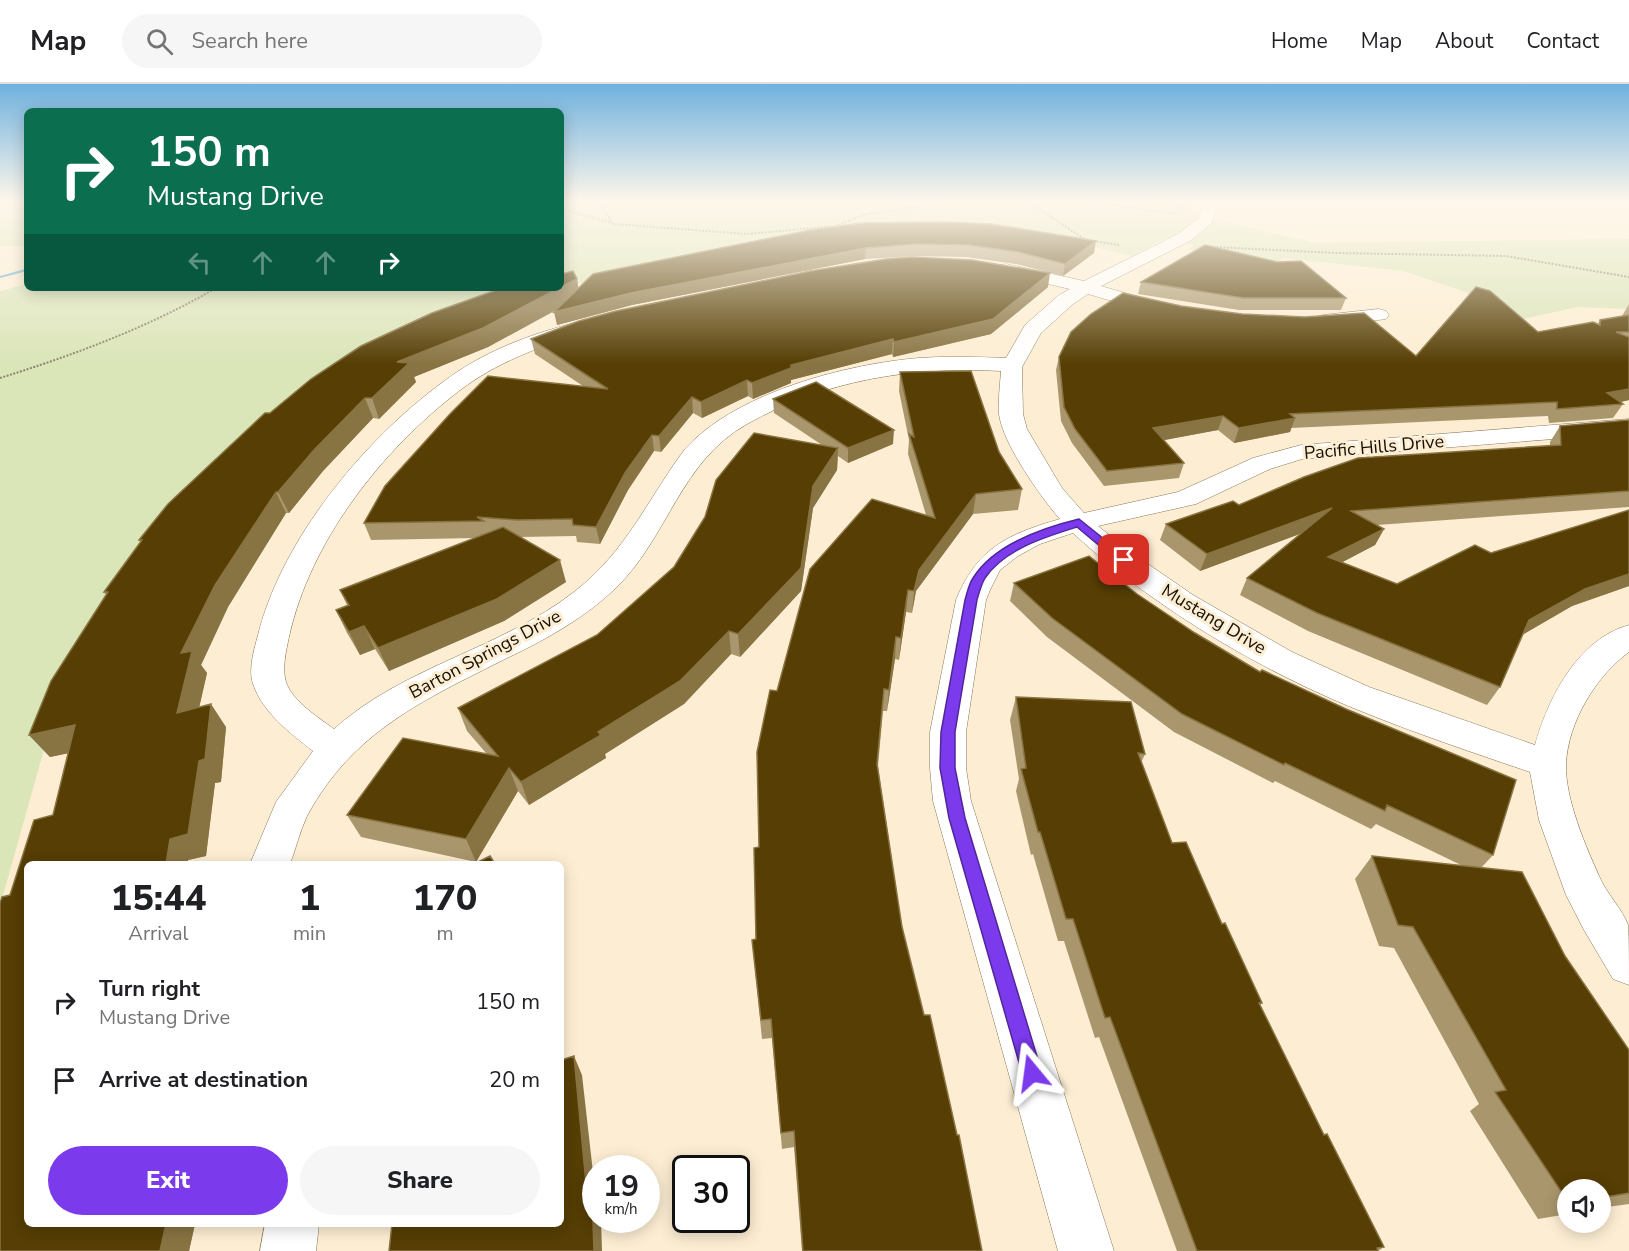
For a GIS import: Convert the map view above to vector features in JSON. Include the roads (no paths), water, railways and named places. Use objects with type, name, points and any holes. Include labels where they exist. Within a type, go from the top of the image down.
[{"type":"street","name":"Mustang Drive","points":[[1147,255],[1083,288],[1045,314],[1028,332],[1010,365],[1007,383],[1008,399],[1017,434],[1058,501],[1129,564],[1184,603],[1234,634],[1355,695],[1548,764]]},
{"type":"street","points":[[982,266],[1025,272],[1176,312]]},
{"type":"street","points":[[1299,322],[1379,315]]},
{"type":"street","points":[[336,750],[285,707],[270,686],[268,663],[272,634],[285,599],[326,520],[377,454],[426,405],[452,385],[510,353],[558,334],[598,323]]},
{"type":"street","name":"Barton Springs Drive","points":[[271,861],[293,807],[336,750],[368,721],[405,695],[504,648],[578,604],[596,590],[627,561],[695,452],[714,435],[778,400],[892,368],[939,363],[1010,365]]},
{"type":"street","name":"Pacific Hills Drive","points":[[1086,1251],[952,801],[948,768],[948,732],[971,600],[978,579],[991,563],[1009,550],[1043,534],[1079,522],[1188,497],[1215,488],[1250,468],[1301,452],[1629,426]]},
{"type":"street","points":[[1629,636],[1606,650],[1588,668],[1569,698],[1548,764],[1553,799],[1572,856],[1594,908],[1629,963]]},
{"type":"street","points":[[288,1251],[292,1227]]},
{"type":"waterway","points":[[0,277],[24,271]]}]
